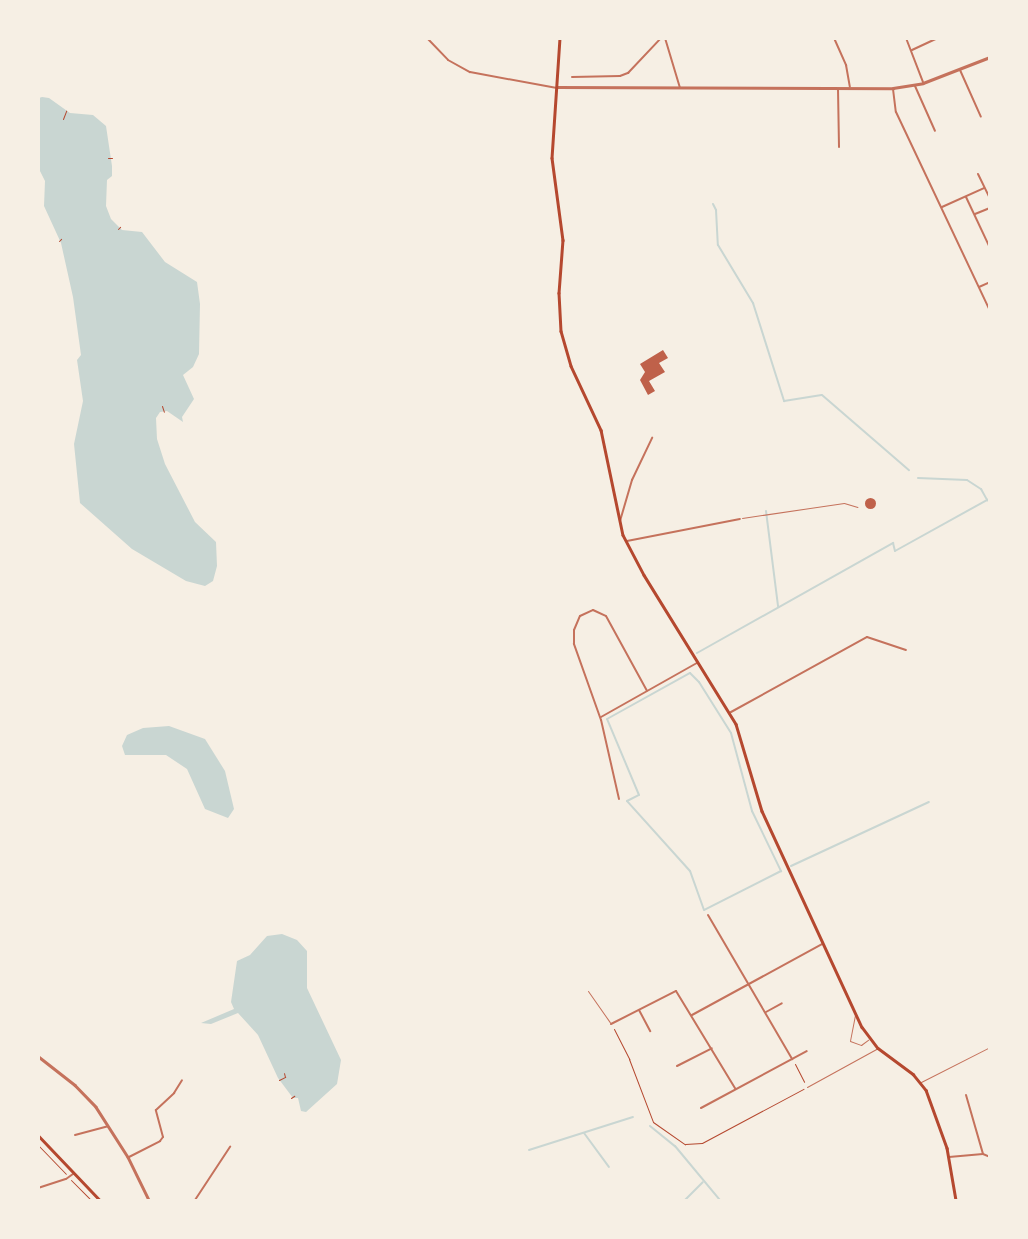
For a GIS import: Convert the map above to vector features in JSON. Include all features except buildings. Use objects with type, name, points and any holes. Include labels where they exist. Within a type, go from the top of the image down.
[{"type":"main road","points":[[560,38],[552,158],[563,240],[559,293],[561,331],[571,366],[601,430],[626,541],[730,712],[743,741],[762,811],[869,1038],[877,1048],[921,1082],[949,1157],[956,1200]]},
{"type":"main road","points":[[38,1135],[100,1200]]},
{"type":"street","points":[[427,38],[448,61],[470,72],[557,88],[893,88],[923,83],[989,57]]},
{"type":"street","points":[[572,77],[620,76],[628,73],[663,38],[680,88]]},
{"type":"street","points":[[834,38],[846,65],[850,88]]},
{"type":"street","points":[[906,38],[923,83]]},
{"type":"street","points":[[911,50],[938,38]]},
{"type":"street","points":[[959,69],[981,117]]},
{"type":"street","points":[[915,85],[935,131]]},
{"type":"street","points":[[838,88],[839,147]]},
{"type":"street","points":[[893,88],[896,112],[989,311]]},
{"type":"street","points":[[978,174],[989,199]]},
{"type":"street","points":[[941,208],[984,188]]},
{"type":"street","points":[[966,197],[989,248]]},
{"type":"street","points":[[974,215],[989,208]]},
{"type":"street","points":[[978,287],[989,282]]},
{"type":"street","points":[[620,522],[632,480],[652,438]]},
{"type":"street","points":[[626,541],[740,519]]},
{"type":"street","points":[[619,799],[599,718],[574,644],[576,624],[587,611],[599,611],[606,616],[648,691]]},
{"type":"street","points":[[730,712],[867,637],[906,650]]},
{"type":"street","points":[[599,718],[698,663]]},
{"type":"street","points":[[708,915],[792,1059]]},
{"type":"street","points":[[691,1016],[823,943]]},
{"type":"street","points":[[611,1024],[676,991],[735,1088]]},
{"type":"street","points":[[765,1013],[782,1003]]},
{"type":"street","points":[[638,1009],[650,1031]]},
{"type":"street","points":[[677,1066],[713,1048]]},
{"type":"street","points":[[701,1108],[807,1051]]},
{"type":"street","points":[[38,1056],[81,1090],[109,1126],[149,1200]]},
{"type":"street","points":[[128,1157],[160,1142],[163,1137],[156,1110],[174,1093],[182,1080]]},
{"type":"street","points":[[966,1096],[983,1154]]},
{"type":"street","points":[[75,1135],[109,1126]]},
{"type":"street","points":[[195,1200],[230,1147]]},
{"type":"street","points":[[949,1157],[983,1154],[989,1157]]},
{"type":"street","points":[[38,1188],[74,1173]]},
{"type":"lane","points":[[740,519],[844,503],[857,507]]},
{"type":"lane","points":[[588,991],[611,1024]]},
{"type":"lane","points":[[856,1013],[850,1041],[861,1045],[869,1038]]},
{"type":"lane","points":[[921,1082],[989,1046]]},
{"type":"lane","points":[[806,1087],[877,1048]]},
{"type":"path","points":[[63,119],[66,111]]},
{"type":"path","points":[[162,405],[164,412]]},
{"type":"path","points":[[611,1024],[629,1059],[653,1122],[685,1144],[702,1143],[806,1087],[792,1059]]},
{"type":"path","points":[[279,1080],[285,1077],[284,1073]]},
{"type":"path","points":[[38,1145],[91,1200]]},
{"type":"shaded area","points":[[39,98],[49,98],[70,113],[93,115],[106,126],[112,176],[107,180],[106,206],[111,219],[122,230],[142,232],[165,262],[197,282],[200,304],[199,354],[193,367],[183,375],[194,399],[182,417],[183,422],[167,411],[160,412],[156,418],[157,439],[165,464],[195,522],[216,542],[217,566],[213,581],[205,586],[186,581],[132,549],[80,503],[74,444],[83,401],[77,360],[81,355],[73,297],[61,243],[44,206],[45,181],[39,169]]},
{"type":"shaded area","points":[[169,726],[205,739],[225,771],[234,809],[228,818],[205,809],[187,769],[166,755],[125,755],[122,746],[127,735],[143,728]]},
{"type":"shaded area","points":[[282,934],[297,940],[307,951],[307,988],[341,1060],[337,1084],[306,1112],[301,1111],[298,1098],[293,1098],[278,1078],[258,1035],[238,1013],[211,1024],[201,1023],[234,1009],[231,1002],[237,961],[250,955],[267,936]]},
{"type":"waterway","points":[[713,204],[716,210],[718,245],[753,303],[784,401],[822,395],[909,470]]},
{"type":"waterway","points":[[918,478],[967,480],[981,489],[987,500],[990,499]]},
{"type":"waterway","points":[[697,653],[893,543],[895,551],[987,500]]},
{"type":"waterway","points":[[766,511],[778,606]]},
{"type":"waterway","points":[[690,673],[699,682],[731,733],[752,811],[781,871],[704,910],[690,871],[627,801],[639,795],[607,719],[690,673]]},
{"type":"waterway","points":[[791,866],[929,802]]},
{"type":"waterway","points":[[529,1150],[633,1117]]},
{"type":"waterway","points":[[650,1126],[675,1146],[720,1200]]},
{"type":"waterway","points":[[584,1133],[609,1167]]},
{"type":"waterway","points":[[685,1200],[703,1182]]}]
